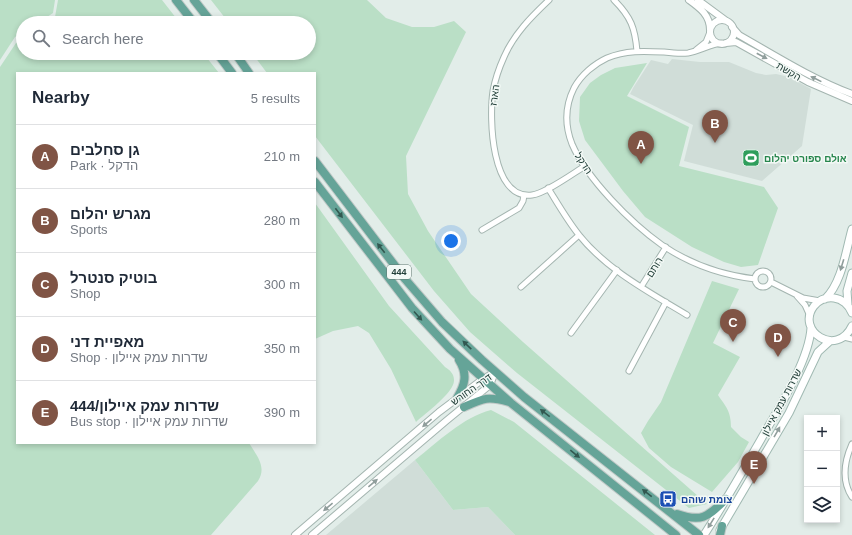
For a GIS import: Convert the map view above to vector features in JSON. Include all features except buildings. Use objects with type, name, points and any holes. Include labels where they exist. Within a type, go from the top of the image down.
[{"type":"main road","points":[[176,0],[189,16]]},
{"type":"main road","points":[[194,0],[207,16]]},
{"type":"main road","points":[[222,60],[231,72]]},
{"type":"main road","points":[[240,60],[249,72]]},
{"type":"main road","name":"444","points":[[316,162],[405,279],[442,322],[524,397],[699,535]]},
{"type":"main road","name":"444","points":[[316,183],[412,308],[456,354],[511,403],[676,535]]},
{"type":"main road","points":[[810,317],[812,309],[830,294],[837,280],[852,229]]},
{"type":"main road","points":[[852,273],[847,291],[848,306],[852,313]]},
{"type":"main road","points":[[823,300],[838,299],[848,306]]},
{"type":"main road","name":"שדרות עמק איילון","points":[[704,535],[788,391],[811,337],[810,317]]},
{"type":"main road","points":[[811,328],[819,337],[830,341],[838,340],[844,337],[849,333],[852,326]]},
{"type":"main road","name":"שדרות עמק איילון","points":[[717,535],[789,413],[818,352],[830,341]]},
{"type":"main road","points":[[456,354],[466,379],[464,387],[457,398]]},
{"type":"main road","points":[[464,407],[484,398],[495,398],[511,403]]},
{"type":"main road","points":[[671,512],[690,518],[703,518],[726,499]]},
{"type":"main road","points":[[720,535],[722,526]]},
{"type":"street","name":"הארז","points":[[524,195],[508,186],[502,177],[491,121],[493,90],[497,74],[512,42],[522,27],[549,0]]},
{"type":"street","points":[[614,0],[631,21],[635,30],[637,51]]},
{"type":"street","points":[[689,0],[708,17],[711,36],[715,42],[724,43],[732,38],[732,27],[730,24],[698,0]]},
{"type":"street","points":[[693,52],[706,42],[715,22],[723,20],[726,21]]},
{"type":"street","name":"הקשת","points":[[732,27],[739,35],[804,72],[852,94]]},
{"type":"street","name":"הקשת","points":[[724,43],[736,42],[808,82],[852,101]]},
{"type":"street","name":"הדקל","points":[[724,43],[682,54],[637,51],[626,52],[597,64],[582,77],[572,93],[568,103],[567,113],[569,134],[572,144],[598,183],[622,210],[650,236],[666,247],[706,268],[727,274],[755,279]]},
{"type":"street","points":[[482,230],[519,208],[524,195],[534,195],[586,166]]},
{"type":"street","points":[[548,188],[564,215],[579,236],[599,256],[641,287],[687,315]]},
{"type":"street","points":[[521,287],[579,236]]},
{"type":"street","name":"רותם","points":[[641,287],[666,247]]},
{"type":"street","points":[[571,334],[617,270]]},
{"type":"street","points":[[759,271],[765,271],[770,274],[771,282],[768,286],[762,288],[756,284],[755,279],[757,273],[759,271]]},
{"type":"street","points":[[771,282],[809,300],[823,300]]},
{"type":"street","points":[[796,295],[805,305],[810,317]]},
{"type":"street","points":[[629,372],[666,302]]},
{"type":"street","points":[[844,337],[852,339]]},
{"type":"street","name":"דרך החורש","points":[[295,535],[457,398],[495,372]]},
{"type":"street","name":"דרך החורש","points":[[312,535],[490,385],[495,372]]},
{"type":"street","points":[[852,444],[847,454],[845,473],[846,485],[852,497]]},
{"type":"shaded area","points":[[672,59],[700,62],[729,62],[756,73],[766,75],[776,74],[789,77],[811,89],[802,146],[762,181],[684,161],[693,125],[630,94],[651,60],[668,64]]},
{"type":"shaded area","points":[[415,460],[453,510],[488,507],[515,535],[326,535]]},
{"type":"green space","points":[[0,0],[55,0],[53,13],[48,16],[16,16],[16,36],[0,60]]},
{"type":"green space","points":[[58,0],[162,0],[175,16],[55,16]]},
{"type":"green space","points":[[211,0],[367,0],[386,18],[412,27],[434,27],[454,21],[466,32],[406,156],[408,194],[428,231],[471,294],[523,342],[707,504],[689,508],[517,373],[470,332],[434,291],[316,137],[316,72],[266,72],[257,60],[316,60],[316,16],[224,16]]},
{"type":"green space","points":[[16,43],[16,60],[209,60],[218,72],[16,72],[16,444],[250,444],[260,462],[262,471],[261,476],[211,535],[0,535],[0,67]]},
{"type":"green space","points":[[647,63],[627,96],[689,127],[679,166],[764,187],[778,208],[758,265],[741,267],[724,262],[692,247],[645,217],[623,191],[585,140],[579,121],[580,97],[590,83],[601,75],[615,68]]},
{"type":"green space","points":[[316,204],[389,306],[450,371],[454,378],[453,385],[439,402],[416,422],[391,369],[369,333],[358,326],[333,331],[316,339]]},
{"type":"green space","points":[[712,281],[739,289],[713,343],[740,357],[718,395],[729,413],[731,427],[741,437],[749,442],[738,462],[712,492],[671,467],[649,448],[641,433],[661,402]]},
{"type":"green space","points":[[491,410],[514,422],[655,535],[515,535],[488,507],[453,510],[415,460],[461,424],[481,413]]},
{"type":"place","name":"מגרש יהלום","points":[[715,143]]},
{"type":"place","name":"אולם ספורט יהלום","points":[[751,158]]},
{"type":"place","name":"גן סחלבים","points":[[641,164]]},
{"type":"place","name":"בוטיק סנטרל","points":[[733,342]]},
{"type":"place","name":"מאפיית דני","points":[[778,357]]},
{"type":"place","name":"444/שדרות עמק איילון","points":[[754,484]]},
{"type":"place","name":"צומת שוהם","points":[[668,499]]}]
